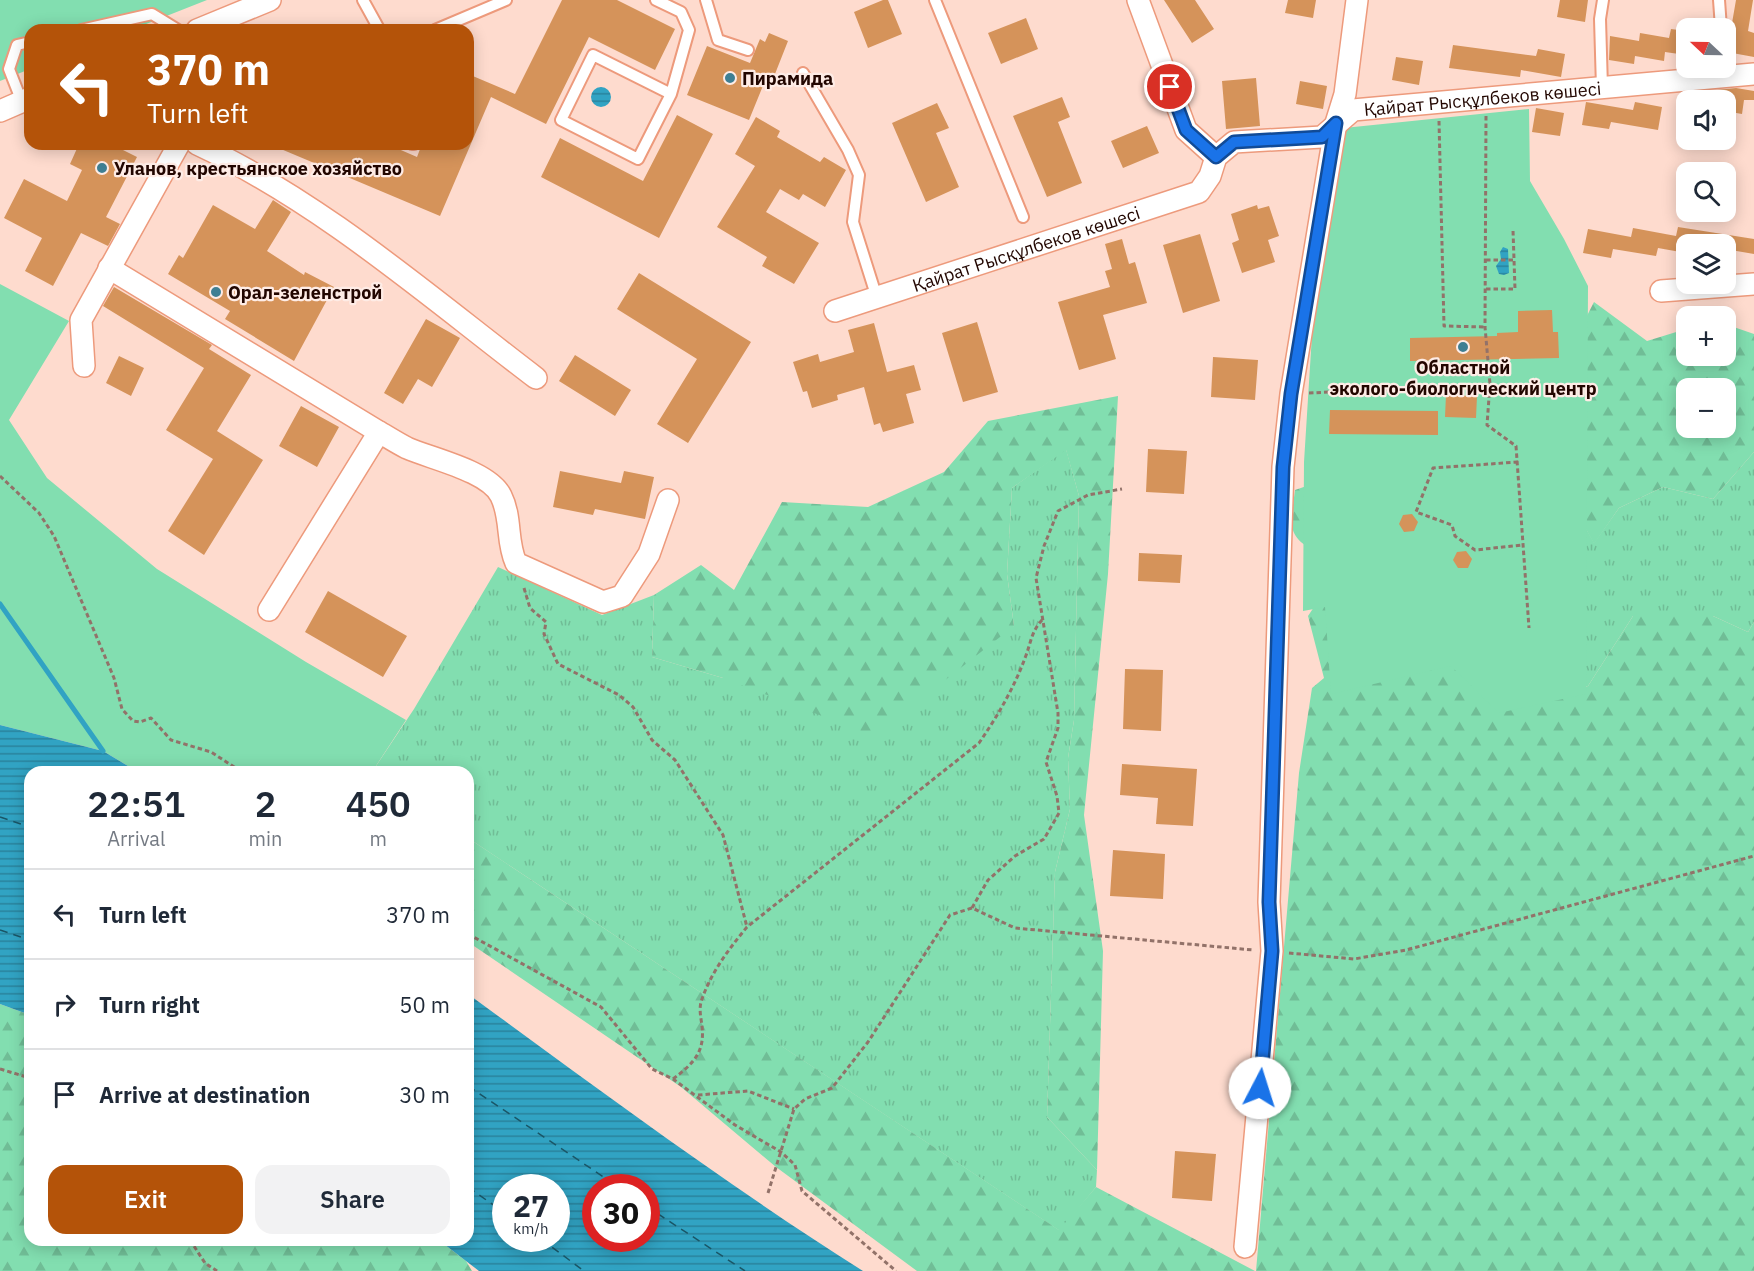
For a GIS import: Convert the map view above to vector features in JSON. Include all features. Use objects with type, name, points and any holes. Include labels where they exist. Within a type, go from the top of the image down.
[{"type":"street","points":[[210,24],[270,0]]},
{"type":"street","points":[[1138,0],[1186,130],[1216,157]]},
{"type":"street","points":[[1245,1247],[1272,951],[1269,902],[1283,467],[1291,394],[1336,123],[1345,94],[1358,0]]},
{"type":"street","points":[[241,24],[249,8]]},
{"type":"street","name":"Қайрат Рысқұлбеков көшесі","points":[[1736,73],[1754,74]]},
{"type":"street","name":"Қайрат Рысқұлбеков көшесі","points":[[835,311],[1199,192],[1210,176],[1216,157],[1234,142],[1322,137],[1353,110],[1602,88],[1678,78]]},
{"type":"street","points":[[0,111],[24,101]]},
{"type":"street","points":[[84,366],[81,320],[176,150]]},
{"type":"street","points":[[209,150],[307,206],[400,273],[536,378]]},
{"type":"street","points":[[110,268],[378,432],[406,447],[483,478],[500,493],[508,511],[509,548],[516,564],[603,602],[622,596],[649,554],[668,500]]},
{"type":"street","points":[[1661,291],[1754,284]]},
{"type":"street","points":[[269,610],[378,432]]},
{"type":"lane","points":[[363,0],[377,24]]},
{"type":"lane","points":[[449,24],[506,0]]},
{"type":"lane","points":[[656,0],[681,12],[689,30],[671,94],[638,159],[561,120],[593,55],[671,94]]},
{"type":"lane","points":[[706,0],[718,40],[748,50]]},
{"type":"lane","points":[[935,0],[1023,217]]},
{"type":"lane","points":[[1602,88],[1600,19],[1603,0]]},
{"type":"lane","points":[[1719,0],[1720,18]]},
{"type":"lane","points":[[108,24],[152,14],[168,24]]},
{"type":"lane","points":[[24,43],[17,45],[9,69],[24,96]]},
{"type":"lane","points":[[803,73],[848,150],[859,175],[854,222],[877,298]]},
{"type":"path","points":[[1484,97],[1488,133],[1485,327],[1490,384],[1487,424],[1516,446],[1529,628]]},
{"type":"path","points":[[1439,101],[1444,326],[1485,327]]},
{"type":"path","points":[[1486,289],[1515,289],[1513,230]]},
{"type":"path","points":[[1486,260],[1514,260]]},
{"type":"path","points":[[1291,394],[1490,384]]},
{"type":"path","points":[[1518,462],[1433,468],[1416,512],[1452,525],[1455,536],[1475,550],[1523,545]]},
{"type":"path","points":[[0,476],[39,513],[54,536],[114,678],[122,709],[133,721],[140,722],[151,718],[171,740],[211,752],[233,766]]},
{"type":"path","points":[[972,908],[988,880],[1015,856],[1044,839],[1059,813],[1057,796],[1046,762],[1058,728],[1058,713],[1036,578],[1044,546],[1058,512],[1088,495],[1122,489]]},
{"type":"path","points":[[516,564],[530,608],[546,622],[544,634],[558,664],[620,696],[633,707],[652,740],[675,760],[723,835],[747,927]]},
{"type":"path","points":[[673,1079],[695,1059],[704,1043],[700,1006],[709,979],[747,927],[979,742],[995,720],[1026,657],[1032,632],[1042,620]]},
{"type":"path","points":[[768,1193],[794,1109],[805,1099],[832,1088],[868,1042],[950,915],[972,908],[1016,928],[1354,958],[1406,950],[1754,856]]},
{"type":"path","points":[[474,937],[602,1007],[652,1069],[673,1079],[735,1125],[781,1152],[795,1165],[802,1191],[896,1271]]},
{"type":"path","points":[[0,1069],[24,1076]]},
{"type":"path","points":[[696,1095],[748,1090],[794,1109]]},
{"type":"path","points":[[194,1246],[205,1263],[217,1271]]},
{"type":"green space","points":[[0,0],[207,0],[146,24],[24,24],[24,71],[0,81]]},
{"type":"green space","points":[[1529,109],[1530,181],[1588,286],[1586,694],[1499,713],[1451,666],[1331,694],[1325,607],[1303,611],[1304,462],[1312,335],[1344,128]]},
{"type":"green space","points":[[0,284],[69,321],[9,420],[47,478],[157,569],[306,662],[406,720],[376,766],[128,766],[103,751],[0,725]]},
{"type":"green space","points":[[1594,302],[1647,341],[1676,332],[1676,366],[1736,366],[1736,328],[1754,334],[1754,452],[1713,499],[1663,487],[1619,508],[1594,544],[1570,499],[1525,701],[1588,686],[1633,616],[1713,616],[1748,632],[1754,622],[1754,1271],[1256,1271],[1299,773],[1312,688],[1324,678],[1308,616],[1322,595],[1319,553],[1300,541],[1292,528],[1295,490],[1411,450],[1563,363]]},
{"type":"green space","points":[[1118,396],[1108,574],[1084,815],[1103,951],[1097,1170],[1047,1117],[1055,872],[1070,809],[1068,758],[1074,720],[1079,496],[1066,450],[1012,488],[1007,574],[1014,626],[874,736],[723,678],[652,657],[654,595],[701,565],[734,590],[782,502],[868,507],[944,472],[988,421]]},
{"type":"green space","points":[[1066,449],[1079,496],[1074,720],[1068,758],[1070,809],[1055,872],[1047,1117],[1097,1170],[1096,1187],[1060,1231],[474,842],[474,766],[376,766],[414,709],[498,567],[602,615],[654,595],[652,657],[723,678],[1014,626],[1007,574],[1012,488]]},
{"type":"green space","points":[[1754,452],[1754,622],[1748,632],[1713,616],[1633,616],[1588,686],[1525,701],[1570,499],[1594,543],[1619,508],[1663,487],[1713,499]]},
{"type":"green space","points":[[474,842],[1059,1230],[1096,1187],[1255,1271],[917,1271],[776,1167],[681,1087],[474,946]]},
{"type":"green space","points":[[0,1004],[24,1013],[24,1246],[446,1246],[466,1261],[472,1271],[0,1271]]},
{"type":"water","points":[[601,87],[608,90],[611,97],[608,104],[601,107],[594,104],[591,97],[594,90]]},
{"type":"water","points":[[1503,247],[1508,249],[1509,273],[1504,275],[1499,274],[1496,266],[1501,259],[1500,252]]},
{"type":"water","points":[[0,725],[103,751],[128,766],[24,766],[24,1013],[0,1004]]},
{"type":"water","points":[[474,998],[713,1171],[863,1271],[479,1271],[446,1246],[474,1246]]},
{"type":"building","points":[[562,0],[617,0],[675,29],[655,70],[589,37],[546,124],[491,97],[474,137],[474,77],[515,94]]},
{"type":"building","points":[[888,0],[902,34],[868,48],[854,12]]},
{"type":"building","points":[[1164,0],[1195,0],[1214,29],[1192,43]]},
{"type":"building","points":[[1288,0],[1316,0],[1313,18],[1285,13]]},
{"type":"building","points":[[1560,0],[1588,0],[1585,22],[1557,17]]},
{"type":"building","points":[[1736,0],[1753,0],[1748,31],[1754,33],[1754,57],[1736,54],[1736,18],[1733,18]]},
{"type":"building","points":[[1026,18],[1038,49],[1001,64],[988,33]]},
{"type":"building","points":[[1671,29],[1676,30],[1676,54],[1665,52],[1664,61],[1635,56],[1634,64],[1609,60],[1610,36],[1639,41],[1640,33],[1669,38]]},
{"type":"building","name":"Пирамида","points":[[769,33],[788,41],[773,79],[767,76],[749,120],[687,95],[707,46],[750,63],[760,39],[765,42]]},
{"type":"building","points":[[1453,45],[1536,56],[1538,49],[1565,54],[1561,77],[1521,70],[1520,77],[1449,68]]},
{"type":"building","points":[[1396,57],[1423,61],[1419,85],[1392,80]]},
{"type":"building","points":[[1256,78],[1260,126],[1226,129],[1222,81]]},
{"type":"building","points":[[1300,81],[1327,86],[1323,109],[1296,104]]},
{"type":"building","points":[[1736,88],[1754,91],[1754,100],[1744,100],[1742,114],[1736,113],[1736,90],[1717,90]]},
{"type":"building","points":[[1062,97],[1070,117],[1058,122],[1082,183],[1047,197],[1013,116]]},
{"type":"building","points":[[1586,102],[1633,110],[1635,102],[1662,107],[1658,130],[1611,122],[1609,129],[1582,125]]},
{"type":"building","points":[[937,103],[949,128],[936,133],[959,187],[926,202],[892,123]]},
{"type":"building","points":[[1536,108],[1564,113],[1560,136],[1532,132]]},
{"type":"building","points":[[677,115],[713,134],[659,238],[541,177],[560,138],[643,181]]},
{"type":"building","points":[[756,117],[780,131],[777,137],[820,162],[824,157],[846,170],[825,207],[803,194],[799,200],[780,189],[766,212],[819,243],[794,284],[762,266],[767,257],[717,227],[755,166],[735,154]]},
{"type":"building","points":[[1147,126],[1159,153],[1123,168],[1111,141]]},
{"type":"building","points":[[76,150],[123,150],[137,157],[106,217],[120,224],[108,246],[81,233],[53,286],[25,271],[42,238],[4,218],[24,179],[67,201],[82,170],[70,164]]},
{"type":"building","points":[[283,150],[401,150],[417,157],[420,150],[468,150],[440,216]]},
{"type":"building","points":[[273,200],[291,212],[267,251],[304,275],[305,272],[334,287],[294,361],[225,319],[230,311],[168,274],[179,255],[183,258],[213,205],[255,229]]},
{"type":"building","points":[[1257,205],[1258,209],[1269,206],[1279,236],[1268,240],[1275,262],[1242,273],[1232,243],[1239,240],[1231,214]]},
{"type":"building","points":[[1678,227],[1722,234],[1676,234]]},
{"type":"building","points":[[1633,228],[1676,236],[1676,251],[1658,248],[1656,256],[1613,249],[1611,258],[1583,253],[1588,229],[1631,237]]},
{"type":"building","points":[[1200,234],[1220,301],[1183,313],[1163,245]]},
{"type":"building","points":[[1736,236],[1754,239],[1754,254],[1736,251]]},
{"type":"building","points":[[1122,239],[1129,264],[1135,262],[1147,303],[1103,315],[1116,359],[1079,370],[1058,302],[1110,287],[1105,271],[1112,269],[1105,244]]},
{"type":"building","points":[[639,273],[751,342],[688,443],[657,424],[697,359],[617,309]]},
{"type":"building","points":[[114,287],[212,345],[209,349],[251,375],[217,431],[263,460],[204,555],[168,531],[213,459],[166,430],[204,368],[103,306]]},
{"type":"building","points":[[1552,310],[1553,332],[1558,332],[1559,358],[1410,361],[1410,338],[1497,336],[1497,333],[1518,332],[1518,311]]},
{"type":"building","points":[[426,319],[460,338],[432,387],[418,379],[403,404],[384,393]]},
{"type":"building","points":[[977,322],[998,392],[963,402],[942,333]]},
{"type":"building","points":[[874,323],[887,372],[914,365],[921,390],[906,394],[914,423],[883,432],[880,423],[874,425],[864,387],[837,395],[838,400],[812,408],[807,391],[803,392],[793,362],[818,354],[820,362],[854,352],[848,330]]},
{"type":"building","points":[[575,355],[631,390],[615,416],[559,381]]},
{"type":"building","points":[[119,356],[144,368],[131,396],[106,383]]},
{"type":"building","points":[[1213,357],[1258,360],[1255,400],[1211,397]]},
{"type":"building","points":[[1446,395],[1477,396],[1476,418],[1445,417]]},
{"type":"building","points":[[301,406],[339,427],[317,467],[279,446]]},
{"type":"building","points":[[1330,410],[1438,411],[1438,435],[1329,434]]},
{"type":"building","points":[[1148,449],[1187,451],[1184,494],[1146,492]]},
{"type":"building","points":[[560,471],[621,483],[624,471],[654,477],[645,519],[595,509],[593,515],[553,507]]},
{"type":"building","points":[[1412,514],[1418,522],[1414,531],[1404,532],[1399,524],[1403,515]]},
{"type":"building","points":[[1466,551],[1472,559],[1468,568],[1458,568],[1453,560],[1457,552]]},
{"type":"building","points":[[1139,553],[1182,555],[1180,583],[1138,581]]},
{"type":"building","points":[[328,591],[407,636],[383,677],[305,632]]},
{"type":"building","points":[[1125,669],[1163,670],[1161,731],[1123,729]]},
{"type":"building","points":[[1122,764],[1197,769],[1193,826],[1156,824],[1158,798],[1120,795]]},
{"type":"building","points":[[1113,850],[1165,854],[1163,899],[1110,896]]},
{"type":"building","points":[[1175,1151],[1216,1154],[1212,1201],[1172,1198]]},
{"type":"waterway","points":[[0,604],[103,751]]},
{"type":"ferry route","points":[[0,817],[24,825]]},
{"type":"ferry route","points":[[0,930],[24,938]]},
{"type":"ferry route","points":[[474,1090],[599,1174]]},
{"type":"ferry route","points":[[474,1191],[492,1204]]},
{"type":"ferry route","points":[[660,1215],[745,1271]]},
{"type":"ferry route","points":[[558,1252],[584,1271]]},
{"type":"place","name":"Пирамида","points":[[730,78]]},
{"type":"place","name":"Уланов, крестьянское хозяйство","points":[[102,168]]},
{"type":"place","name":"Орал-зеленстрой","points":[[216,292]]},
{"type":"place","name":"Областной эколого-биологический центр","points":[[1463,347]]},
{"type":"route","points":[[1170,87],[1186,130],[1216,157],[1234,142],[1322,137],[1336,123],[1291,394],[1283,467],[1269,902],[1272,951],[1260,1088]]}]
